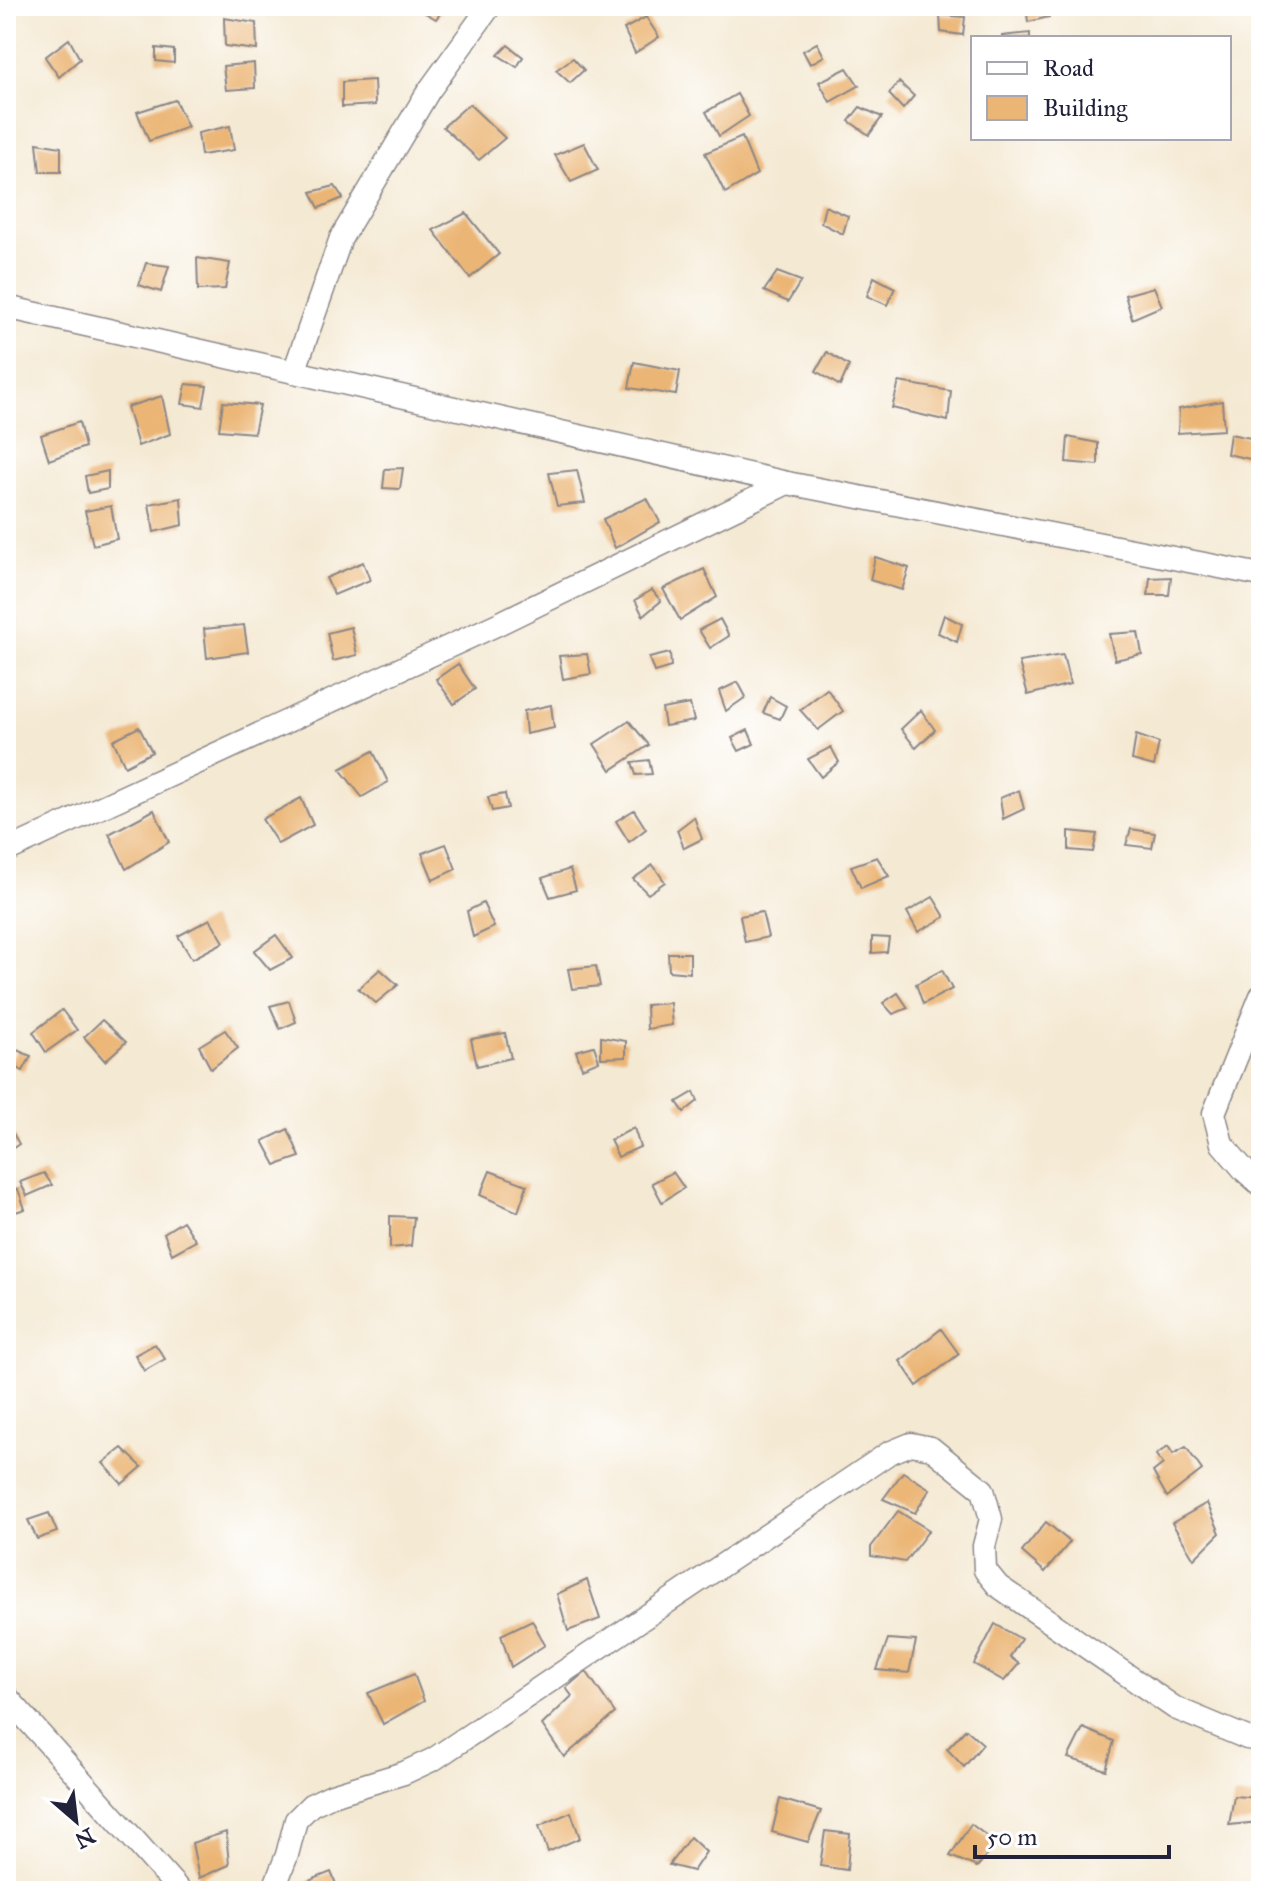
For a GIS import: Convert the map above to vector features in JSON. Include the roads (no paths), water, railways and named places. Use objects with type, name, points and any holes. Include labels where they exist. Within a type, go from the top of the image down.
[{"type":"street","points":[[294,372],[341,238],[428,92],[490,6]]},
{"type":"street","points":[[6,307],[787,483],[1261,575]]},
{"type":"street","points":[[6,851],[483,630],[787,483]]},
{"type":"street","points":[[1261,996],[1214,1113],[1222,1144],[1261,1185]]},
{"type":"street","points":[[273,1891],[296,1820],[311,1805],[332,1795],[404,1773],[434,1759],[889,1453],[911,1444],[931,1448],[983,1490],[991,1519],[984,1546],[985,1570],[998,1586],[1175,1708],[1247,1738],[1261,1740]]},
{"type":"street","points":[[6,1696],[180,1891]]}]
